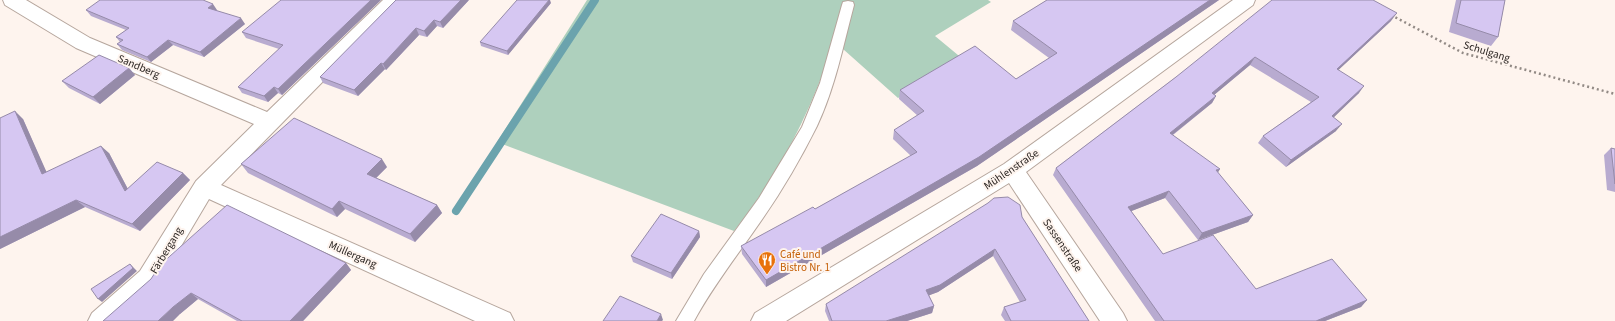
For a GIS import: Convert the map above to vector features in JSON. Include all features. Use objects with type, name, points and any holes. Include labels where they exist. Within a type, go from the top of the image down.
[{"type":"street","points":[[204,187],[394,0]]},
{"type":"street","name":"Mühlenstraße","points":[[764,321],[1012,170],[1246,0]]},
{"type":"street","name":"Sandberg","points":[[9,3],[83,43],[270,122]]},
{"type":"street","name":"Sassenstraße","points":[[1012,170],[1114,321]]},
{"type":"street","name":"Färbergang","points":[[101,321],[150,278],[204,187]]},
{"type":"street","name":"Müllergang","points":[[204,187],[501,321]]},
{"type":"lane","points":[[685,321],[696,299],[716,268],[758,213],[810,126],[824,93],[848,5]]},
{"type":"path","name":"Schulgang","points":[[1385,11],[1463,53],[1615,94]]},
{"type":"green space","points":[[587,0],[988,0],[991,2],[935,36],[964,60],[898,98],[843,49],[831,51],[813,99],[778,168],[750,211],[734,231],[497,142]]},
{"type":"building","points":[[100,0],[203,0],[213,4],[208,8],[241,18],[200,52],[168,40],[147,57],[117,44],[123,40],[116,37],[129,28],[86,10]]},
{"type":"building","points":[[281,0],[371,0],[278,89],[274,87],[264,96],[238,87],[283,45],[242,32]]},
{"type":"building","points":[[396,0],[461,0],[440,22],[434,20],[424,31],[416,28],[383,64],[381,63],[354,90],[320,77]]},
{"type":"building","points":[[517,0],[549,0],[507,51],[480,42]]},
{"type":"building","points":[[1047,0],[1210,0],[979,157],[766,280],[741,246],[813,207],[815,209],[917,152],[894,130],[924,111],[900,90],[975,46],[1016,79],[1057,53],[1013,21]]},
{"type":"building","points":[[1272,0],[1373,0],[1397,13],[1337,69],[1364,86],[1332,116],[1342,124],[1291,160],[1263,136],[1319,97],[1255,57],[1212,93],[1216,96],[1170,133],[1220,169],[1216,170],[1253,215],[1202,233],[1169,191],[1128,207],[1163,254],[1213,235],[1256,289],[1332,259],[1367,300],[1316,321],[1164,321],[1056,168],[1176,77]]},
{"type":"building","points":[[1461,0],[1505,0],[1498,37],[1456,23]]},
{"type":"building","points":[[99,55],[129,68],[93,97],[62,81]]},
{"type":"building","points":[[15,111],[42,174],[101,146],[125,191],[157,162],[183,173],[132,224],[76,200],[0,237],[0,118]]},
{"type":"building","points":[[294,118],[382,159],[367,174],[437,205],[410,234],[339,201],[332,209],[241,164]]},
{"type":"building","points":[[1611,148],[1615,149],[1615,184]]},
{"type":"building","points":[[1008,197],[1020,205],[1022,217],[1089,321],[1011,321],[1004,307],[1026,300],[995,249],[940,285],[926,290],[934,306],[886,321],[832,321],[826,304],[994,198]]},
{"type":"building","points":[[227,205],[346,263],[290,321],[242,321],[191,293],[158,321],[103,321],[151,279],[160,265]]},
{"type":"building","points":[[661,214],[699,231],[671,273],[631,256]]},
{"type":"building","points":[[130,264],[133,268],[98,299],[91,289]]},
{"type":"building","points":[[620,296],[661,314],[657,321],[603,321]]},
{"type":"waterway","points":[[456,211],[595,0]]},
{"type":"place","name":"Café und Bistro Nr. 1","points":[[767,275]]}]
